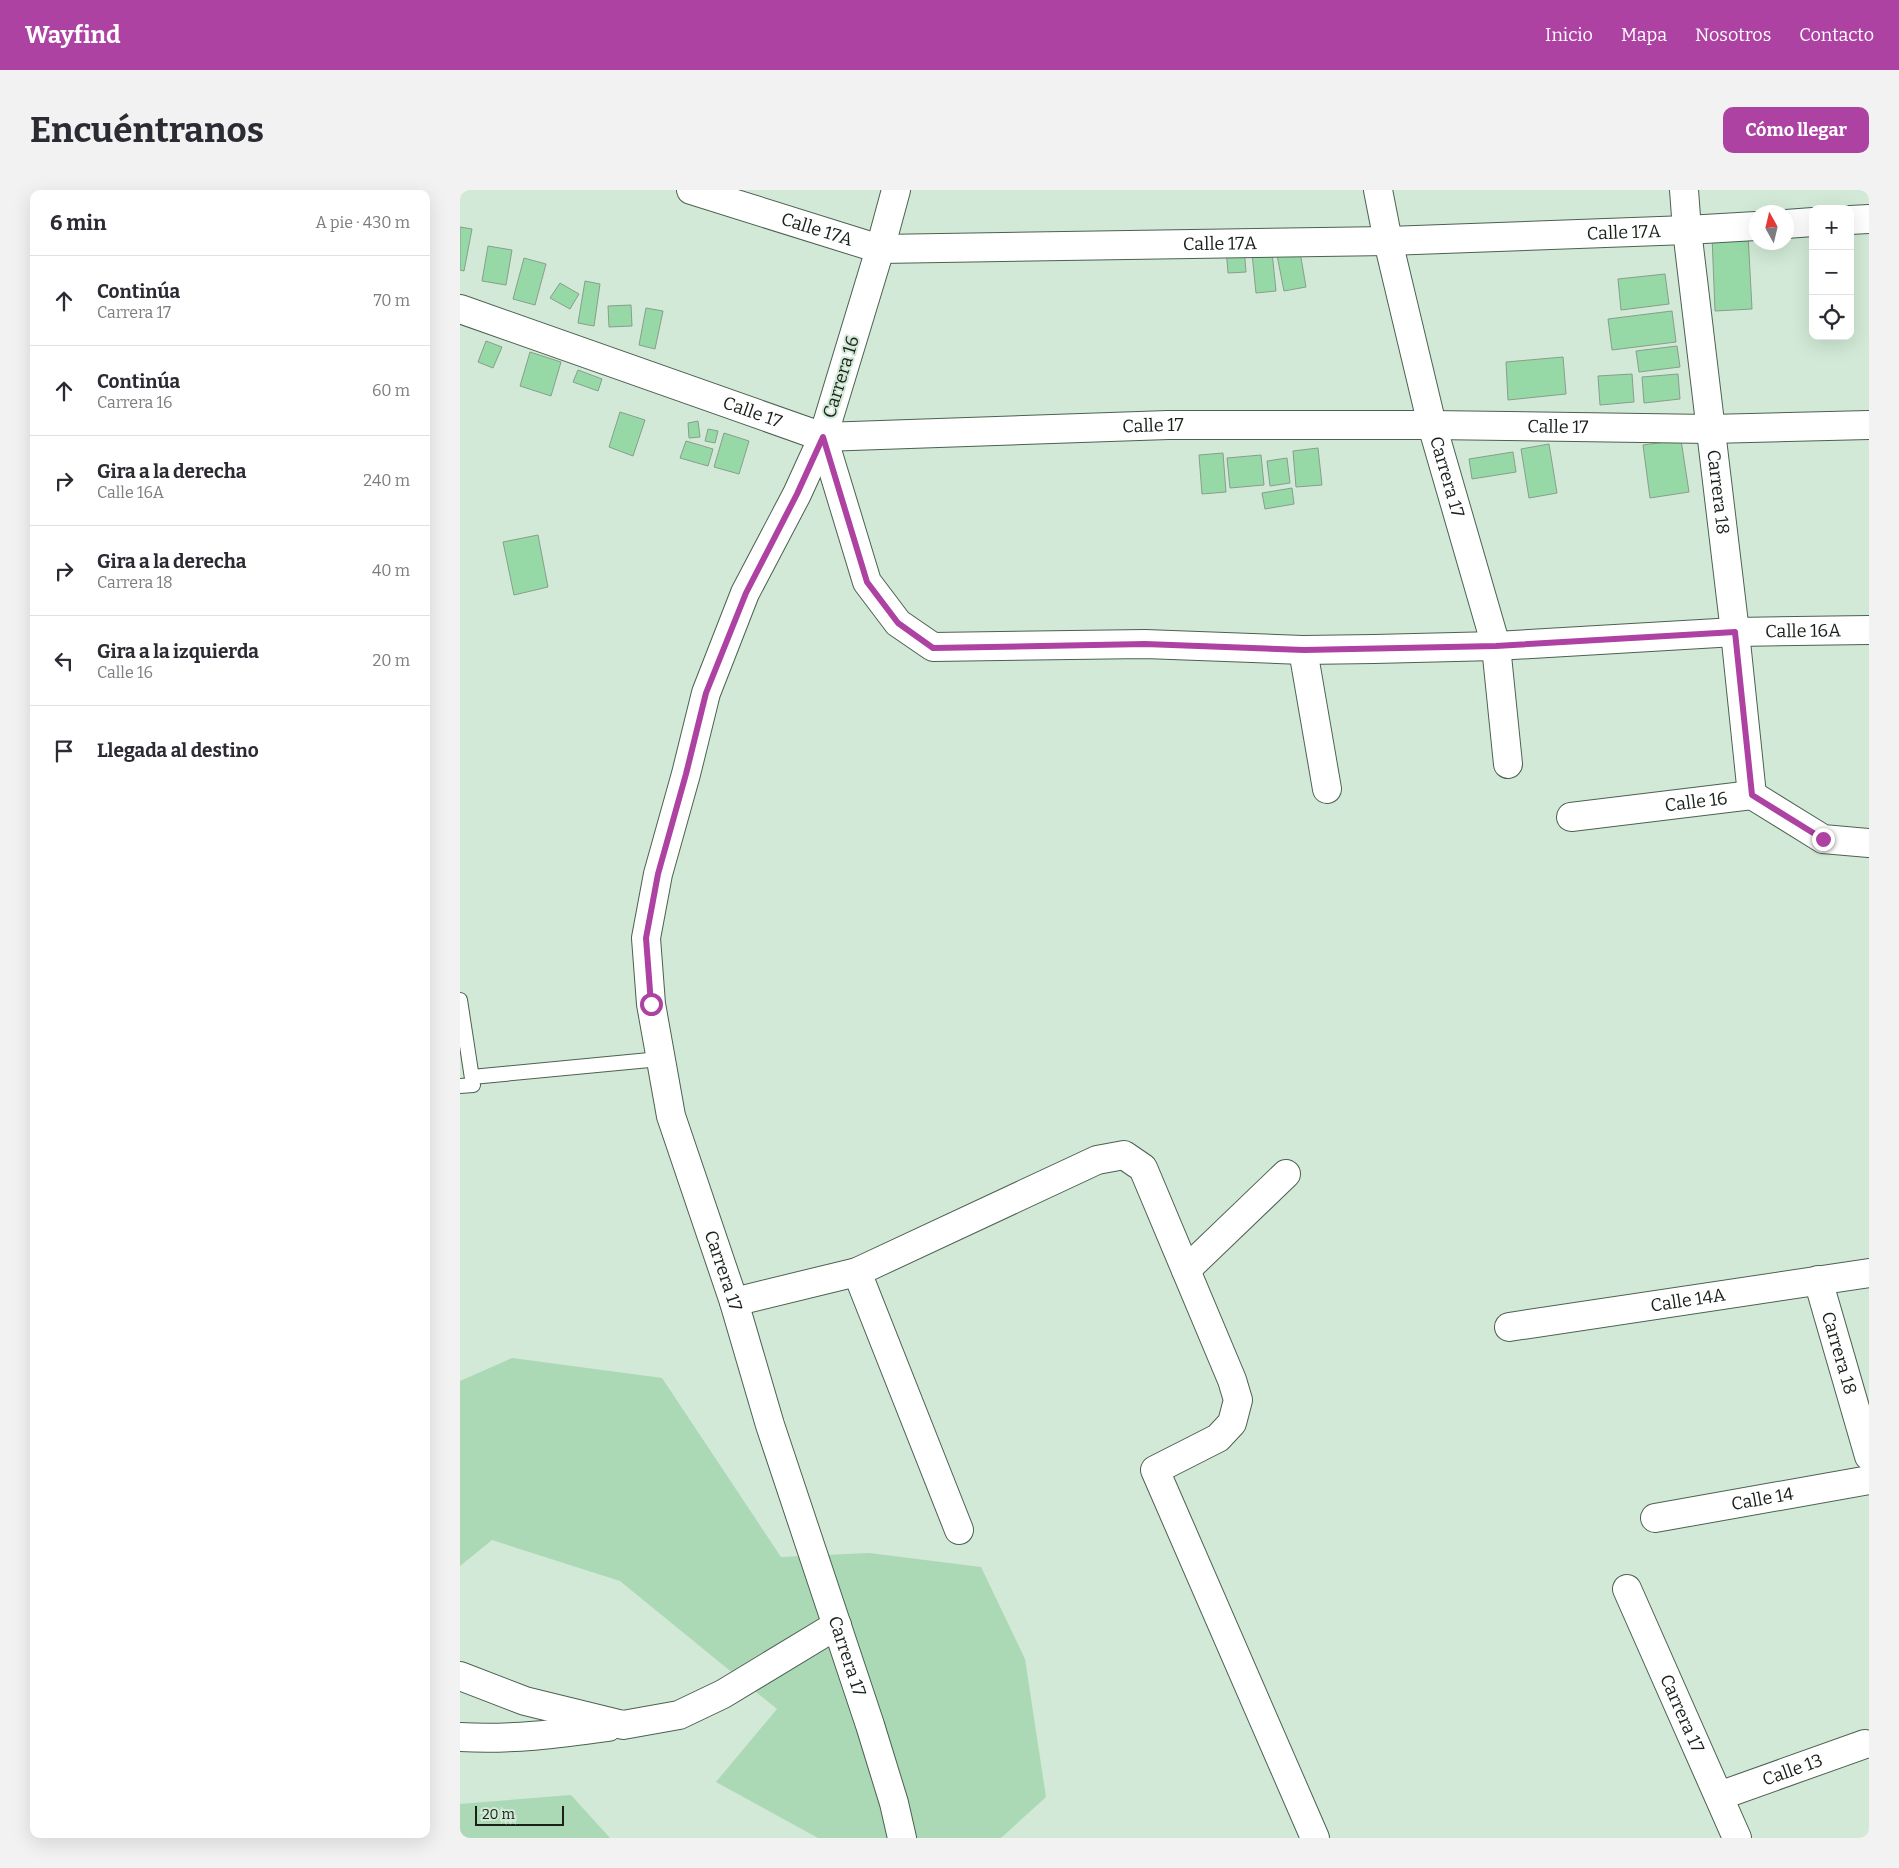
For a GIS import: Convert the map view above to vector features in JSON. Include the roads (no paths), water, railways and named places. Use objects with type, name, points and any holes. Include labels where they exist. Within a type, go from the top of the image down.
[{"type":"street","name":"Calle 17A","points":[[691,190],[880,249],[1388,240],[1749,226]]},
{"type":"street","name":"Carrera 16","points":[[706,693],[746,593],[797,494],[823,437],[896,190]]},
{"type":"street","name":"Carrera 17","points":[[1378,190],[1432,425],[1496,646],[1508,764]]},
{"type":"street","name":"Carrera 18","points":[[1684,190],[1752,795]]},
{"type":"street","points":[[1854,220],[1869,219]]},
{"type":"street","points":[[1794,223],[1809,222]]},
{"type":"street","name":"Calle 17","points":[[460,309],[823,437],[1168,425],[1432,425],[1710,429],[1869,425]]},
{"type":"street","name":"Calle 16A","points":[[823,437],[867,582],[898,623],[933,648],[1145,644],[1304,650],[1496,646],[1735,632],[1869,630]]},
{"type":"street","points":[[1304,650],[1327,789]]},
{"type":"street","name":"Carrera 17","points":[[706,693],[658,874],[646,938],[651,1004],[660,1059],[671,1116],[734,1302],[770,1425],[894,1803],[902,1838]]},
{"type":"street","name":"Calle 16","points":[[1571,817],[1752,795],[1823,839],[1869,843]]},
{"type":"street","points":[[734,1302],[857,1272],[1097,1160],[1124,1156],[1143,1168],[1232,1380],[1238,1400],[1232,1424],[1218,1438],[1154,1470],[1315,1838]]},
{"type":"street","points":[[1186,1270],[1286,1174]]},
{"type":"street","points":[[857,1272],[959,1530]]},
{"type":"street","name":"Calle 14A","points":[[1509,1327],[1869,1273]]},
{"type":"street","name":"Carrera 18","points":[[1818,1280],[1869,1456]]},
{"type":"street","name":"Calle 14","points":[[1655,1518],[1869,1480]]},
{"type":"street","name":"Carrera 17","points":[[1627,1589],[1737,1838]]},
{"type":"street","points":[[460,1738],[542,1736],[679,1715],[723,1694],[836,1625]]},
{"type":"street","points":[[460,1676],[525,1701],[623,1725]]},
{"type":"street","name":"Calle 13","points":[[1719,1796],[1865,1744]]},
{"type":"lane","points":[[460,1000],[473,1085],[460,1086]]},
{"type":"lane","points":[[472,1078],[660,1059]]}]
